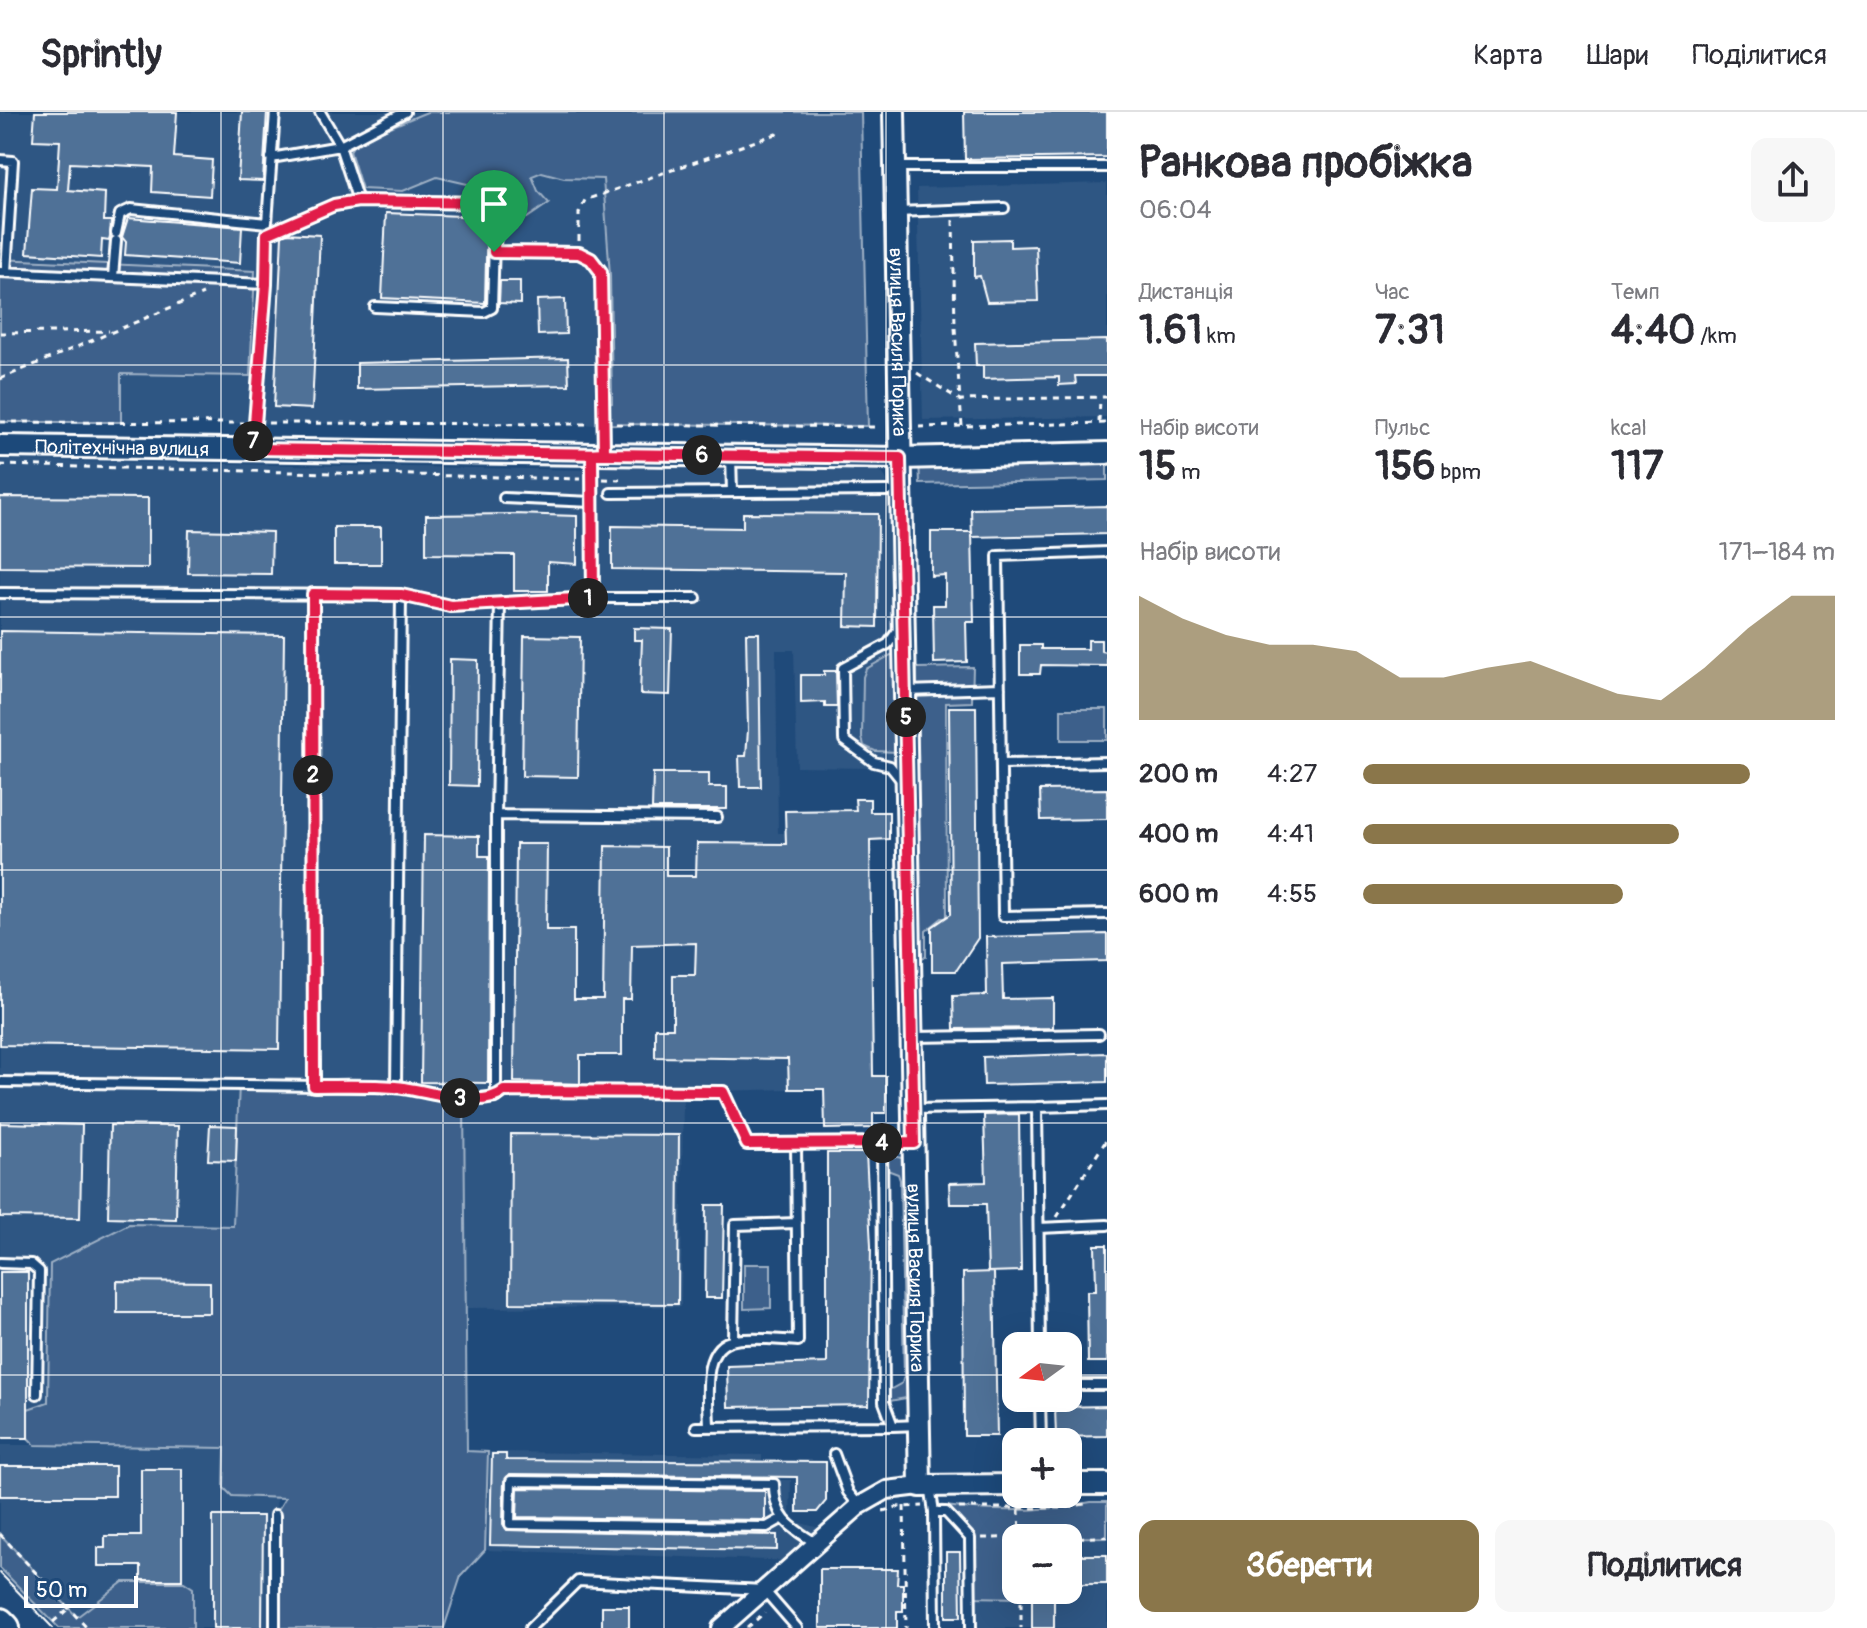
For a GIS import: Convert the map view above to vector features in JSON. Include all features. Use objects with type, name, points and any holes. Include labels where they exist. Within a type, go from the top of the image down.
[{"type":"highway","points":[[0,1623],[5,1628]]},
{"type":"street","name":"вулиця Василя Порика","points":[[894,112],[920,1425],[929,1497]]},
{"type":"street","name":"Політехнічна вулиця","points":[[0,446],[900,458],[1107,453]]},
{"type":"street","points":[[1082,1484],[1107,1484]]},
{"type":"street","points":[[721,1628],[859,1506],[887,1490],[929,1497],[1002,1487]]},
{"type":"lane","points":[[253,449],[275,112]]},
{"type":"lane","points":[[320,112],[340,146],[358,201]]},
{"type":"lane","points":[[271,158],[340,146],[405,112]]},
{"type":"lane","points":[[0,160],[13,161],[3,272],[266,284]]},
{"type":"lane","points":[[894,167],[1107,167]]},
{"type":"lane","points":[[267,234],[334,205],[358,201],[488,203],[495,207],[492,308],[484,312],[375,307]]},
{"type":"lane","points":[[895,212],[1004,208]]},
{"type":"lane","points":[[113,277],[120,214],[131,209],[267,223]]},
{"type":"lane","points":[[494,252],[579,253],[591,259],[601,272],[604,424],[592,479],[593,598]]},
{"type":"lane","points":[[731,455],[732,492]]},
{"type":"lane","points":[[611,493],[888,491]]},
{"type":"lane","points":[[504,498],[592,502]]},
{"type":"lane","points":[[1107,552],[998,556],[1003,916],[1107,914]]},
{"type":"lane","points":[[0,593],[401,595],[450,606],[593,598],[696,598]]},
{"type":"lane","points":[[313,594],[314,1086]]},
{"type":"lane","points":[[396,1087],[401,595]]},
{"type":"lane","points":[[496,1098],[500,603]]},
{"type":"lane","points":[[904,622],[888,644],[843,668],[844,740],[874,762],[890,766],[907,787]]},
{"type":"lane","points":[[905,691],[1000,688]]},
{"type":"lane","points":[[1001,764],[1107,762]]},
{"type":"lane","points":[[496,815],[717,817]]},
{"type":"lane","points":[[912,1037],[1099,1034]]},
{"type":"lane","points":[[0,1082],[396,1087],[464,1099],[496,1098],[504,1091],[723,1092],[747,1144],[914,1143]]},
{"type":"lane","points":[[913,1109],[1107,1105]]},
{"type":"lane","points":[[1037,1107],[1040,1332]]},
{"type":"lane","points":[[882,1143],[884,1402],[893,1426]]},
{"type":"lane","points":[[709,1427],[710,1362],[715,1352],[733,1340],[798,1341],[796,1144]]},
{"type":"lane","points":[[733,1340],[735,1225],[797,1223]]},
{"type":"lane","points":[[1039,1228],[1107,1225]]},
{"type":"lane","points":[[0,1263],[31,1264],[39,1271],[37,1394]]},
{"type":"lane","points":[[1082,1385],[1107,1385]]},
{"type":"lane","points":[[696,1427],[920,1425]]},
{"type":"lane","points":[[834,1454],[848,1492],[859,1506]]},
{"type":"lane","points":[[783,1518],[767,1527],[510,1524],[511,1481],[774,1484],[777,1509],[783,1518],[792,1528],[816,1543]]},
{"type":"lane","points":[[929,1497],[970,1538],[971,1628]]},
{"type":"lane","points":[[929,1497],[935,1628]]},
{"type":"lane","points":[[275,1515],[275,1628]]},
{"type":"lane","points":[[530,1628],[578,1581],[764,1590],[797,1628]]},
{"type":"path","points":[[579,253],[579,213],[585,200],[782,132]]},
{"type":"path","points":[[953,209],[955,328],[962,426]]},
{"type":"path","points":[[0,379],[231,282]]},
{"type":"path","points":[[0,333],[113,331]]},
{"type":"path","points":[[917,373],[960,400],[1107,397]]},
{"type":"path","points":[[1099,423],[1100,398]]},
{"type":"path","points":[[0,422],[876,427]]},
{"type":"path","points":[[919,427],[1107,423]]},
{"type":"path","points":[[0,465],[623,480]]},
{"type":"path","points":[[1051,1227],[1107,1139]]},
{"type":"path","points":[[875,1516],[929,1497],[1019,1509],[1061,1508],[1091,1502]]},
{"type":"path","points":[[904,1506],[906,1628]]},
{"type":"path","points":[[1019,1509],[1020,1524]]},
{"type":"path","points":[[0,1534],[87,1628]]},
{"type":"path","points":[[1082,1537],[1107,1537]]},
{"type":"path","points":[[970,1538],[1002,1538]]},
{"type":"path","points":[[1021,1604],[1021,1628]]},
{"type":"path","points":[[53,1622],[69,1608]]},
{"type":"shaded area","points":[[0,112],[861,112],[868,426],[0,422]]},
{"type":"shaded area","points":[[427,112],[861,112],[868,426],[604,424],[604,404],[612,403],[610,275],[603,179],[564,178],[542,172],[532,176],[538,191],[549,203],[527,218],[513,212],[489,189],[437,177],[403,191],[362,189],[350,151],[356,141]]},
{"type":"shaded area","points":[[1107,183],[1107,417],[923,420],[917,188]]},
{"type":"shaded area","points":[[0,259],[255,271],[250,376],[121,374],[121,422],[0,422]]},
{"type":"shaded area","points":[[1107,453],[1107,480],[920,484],[919,457]]},
{"type":"shaded area","points":[[0,460],[585,470],[586,560],[600,559],[597,556],[595,471],[598,467],[872,470],[883,474],[892,488],[897,761],[873,768],[797,767],[794,650],[776,650],[778,833],[786,833],[789,1089],[683,1092],[681,1307],[466,1308],[467,1452],[277,1449],[275,1628],[87,1628],[0,1534],[0,1445],[34,1445],[28,1438],[28,1273],[0,1272]]},
{"type":"shaded area","points":[[891,655],[897,656],[897,752],[875,751],[864,746],[862,737],[863,677],[866,669]]},
{"type":"shaded area","points":[[973,667],[972,702],[946,703],[947,918],[942,918],[926,931],[926,957],[919,958],[917,668]]},
{"type":"shaded area","points":[[1061,709],[1107,709],[1107,740],[1061,740]]},
{"type":"shaded area","points":[[239,1084],[314,1086],[464,1099],[467,1451],[488,1452],[485,1550],[461,1576],[444,1628],[275,1628],[275,1515],[285,1498],[232,1496],[224,1488],[225,1448],[35,1445],[28,1438],[28,1409],[48,1402],[50,1264],[129,1224],[233,1226]]},
{"type":"shaded area","points":[[882,1153],[909,1160],[912,1397],[884,1402],[884,1393],[902,1383],[904,1376],[900,1180],[898,1174],[882,1168]]},
{"type":"shaded area","points":[[744,1264],[771,1264],[771,1308],[744,1309]]},
{"type":"shaded area","points":[[488,1452],[762,1455],[762,1480],[791,1480],[790,1520],[830,1531],[796,1561],[486,1550]]},
{"type":"shaded area","points":[[1107,1502],[1107,1628],[971,1628],[970,1509],[1082,1508],[1082,1504]]},
{"type":"shaded area","points":[[1107,1502],[1107,1537],[1082,1537],[1082,1524],[1002,1524],[1002,1598],[971,1597],[970,1538],[944,1506],[1018,1510],[1082,1508],[1082,1504]]},
{"type":"shaded area","points":[[0,1534],[77,1617],[123,1582],[184,1582],[193,1588],[193,1628],[59,1628],[0,1568]]},
{"type":"building","points":[[35,112],[177,112],[174,157],[212,160],[210,196],[152,192],[153,167],[70,163],[68,190],[105,193],[104,221],[111,221],[109,241],[102,240],[101,258],[27,253],[32,188],[57,189],[60,141],[33,140]]},
{"type":"building","points":[[242,112],[267,112],[263,181],[238,180]]},
{"type":"building","points":[[964,112],[1107,112],[1107,157],[965,159]]},
{"type":"building","points":[[386,213],[487,217],[485,303],[382,298]]},
{"type":"building","points":[[128,218],[242,227],[240,263],[125,255],[126,242],[122,237]]},
{"type":"building","points":[[282,235],[320,235],[312,409],[274,407]]},
{"type":"building","points":[[1010,239],[1010,247],[1036,246],[1038,301],[987,302],[980,276],[974,277],[974,240]]},
{"type":"building","points":[[500,281],[520,281],[520,304],[499,303]]},
{"type":"building","points":[[565,299],[566,334],[538,335],[537,300]]},
{"type":"building","points":[[1107,340],[1107,376],[1075,376],[1076,384],[1059,385],[1059,377],[983,379],[983,366],[976,366],[975,343]]},
{"type":"building","points":[[568,358],[569,385],[357,389],[357,363]]},
{"type":"building","points":[[0,497],[148,498],[148,568],[0,567]]},
{"type":"building","points":[[1107,506],[1107,534],[972,537],[971,509]]},
{"type":"building","points":[[743,513],[878,514],[877,627],[845,626],[846,572],[612,569],[612,526],[743,528]]},
{"type":"building","points":[[426,515],[577,516],[577,564],[548,562],[548,591],[514,591],[514,555],[426,554]]},
{"type":"building","points":[[334,527],[381,527],[381,564],[334,564]]},
{"type":"building","points":[[189,530],[272,532],[271,574],[188,573]]},
{"type":"building","points":[[931,532],[972,532],[974,622],[966,622],[967,662],[934,663],[933,605],[945,605],[945,575],[931,576]]},
{"type":"building","points":[[634,628],[672,629],[670,695],[640,694],[642,640],[634,640]]},
{"type":"building","points":[[0,631],[284,635],[279,1049],[0,1045]]},
{"type":"building","points":[[746,633],[759,633],[761,787],[740,787],[739,756],[746,756],[748,730]]},
{"type":"building","points":[[524,636],[580,637],[578,777],[522,776]]},
{"type":"building","points":[[1088,640],[1101,640],[1101,651],[1107,652],[1107,666],[1041,665],[1040,674],[1020,674],[1020,645],[1041,645],[1041,649],[1088,649]]},
{"type":"building","points":[[450,659],[478,660],[477,786],[449,785]]},
{"type":"building","points":[[824,671],[836,671],[837,707],[825,707],[825,702],[801,703],[801,675],[824,675]]},
{"type":"building","points":[[949,707],[976,707],[978,938],[956,971],[932,971],[932,927],[951,914]]},
{"type":"building","points":[[653,773],[709,773],[709,787],[727,787],[727,809],[652,809]]},
{"type":"building","points":[[1107,789],[1107,819],[1041,820],[1040,790]]},
{"type":"building","points":[[855,799],[870,799],[870,812],[889,812],[889,839],[870,840],[873,1076],[886,1076],[886,1113],[873,1113],[873,1128],[825,1129],[824,1089],[789,1089],[788,1059],[655,1057],[655,1028],[673,1028],[673,975],[695,975],[696,943],[632,945],[631,999],[622,999],[622,1055],[580,1055],[580,1084],[514,1082],[516,844],[547,844],[546,930],[574,930],[574,999],[603,999],[605,846],[666,847],[666,876],[696,876],[697,843],[786,844],[785,811],[856,810]]},
{"type":"building","points":[[424,835],[479,836],[479,856],[489,856],[488,1083],[421,1082]]},
{"type":"building","points":[[1107,934],[1107,961],[1002,964],[1003,999],[1053,998],[1053,1028],[954,1029],[953,996],[987,995],[986,937]]},
{"type":"building","points":[[1107,1053],[1107,1082],[984,1085],[983,1057]]},
{"type":"building","points":[[1019,1114],[1021,1271],[988,1272],[986,1204],[950,1204],[949,1183],[986,1182],[984,1115]]},
{"type":"building","points":[[0,1123],[82,1125],[80,1218],[0,1217]]},
{"type":"building","points":[[110,1125],[178,1126],[176,1219],[108,1217]]},
{"type":"building","points":[[210,1125],[237,1126],[236,1161],[208,1160]]},
{"type":"building","points":[[511,1134],[679,1135],[678,1304],[510,1303]]},
{"type":"building","points":[[827,1153],[866,1153],[871,1246],[869,1405],[728,1407],[727,1366],[827,1363]]},
{"type":"building","points":[[706,1205],[724,1205],[722,1298],[705,1298]]},
{"type":"building","points":[[1095,1245],[1107,1245],[1107,1362],[1088,1362],[1087,1291],[1096,1291]]},
{"type":"building","points":[[0,1272],[28,1272],[28,1438],[0,1438]]},
{"type":"building","points":[[994,1272],[997,1436],[964,1436],[963,1273]]},
{"type":"building","points":[[117,1281],[210,1282],[210,1313],[117,1313]]},
{"type":"building","points":[[1082,1406],[1107,1406],[1107,1436],[1082,1436],[1082,1428],[1056,1428],[1055,1412],[1082,1412]]},
{"type":"building","points":[[492,1454],[506,1454],[506,1460],[826,1462],[826,1501],[817,1512],[797,1512],[797,1477],[510,1474],[504,1481],[503,1524],[507,1530],[777,1535],[777,1550],[490,1545]]},
{"type":"building","points":[[0,1466],[115,1466],[115,1496],[0,1496]]},
{"type":"building","points":[[141,1469],[182,1469],[182,1580],[141,1580],[141,1566],[98,1566],[98,1548],[105,1548],[105,1536],[141,1536]]},
{"type":"building","points":[[518,1488],[765,1491],[765,1520],[517,1517]]},
{"type":"building","points":[[213,1516],[263,1516],[262,1628],[213,1628]]},
{"type":"building","points":[[946,1552],[960,1552],[961,1617],[946,1617]]},
{"type":"building","points":[[1082,1555],[1107,1555],[1107,1584],[1082,1584]]},
{"type":"building","points":[[820,1569],[898,1569],[897,1584],[903,1584],[903,1611],[897,1611],[897,1628],[820,1628]]},
{"type":"building","points":[[1032,1604],[1054,1604],[1054,1628],[1032,1628]]},
{"type":"building","points":[[602,1606],[629,1606],[629,1628],[602,1628]]},
{"type":"tram line","points":[[0,1573],[53,1628]]},
{"type":"route","points":[[494,252],[495,207],[488,203],[358,201],[334,205],[267,234],[253,449],[604,453],[900,458],[914,1143],[747,1144],[723,1092],[504,1091],[496,1098],[464,1099],[396,1087],[314,1086],[313,594],[401,595],[450,606],[593,598],[592,454],[604,453],[601,272],[591,259],[579,253],[494,252]]}]
